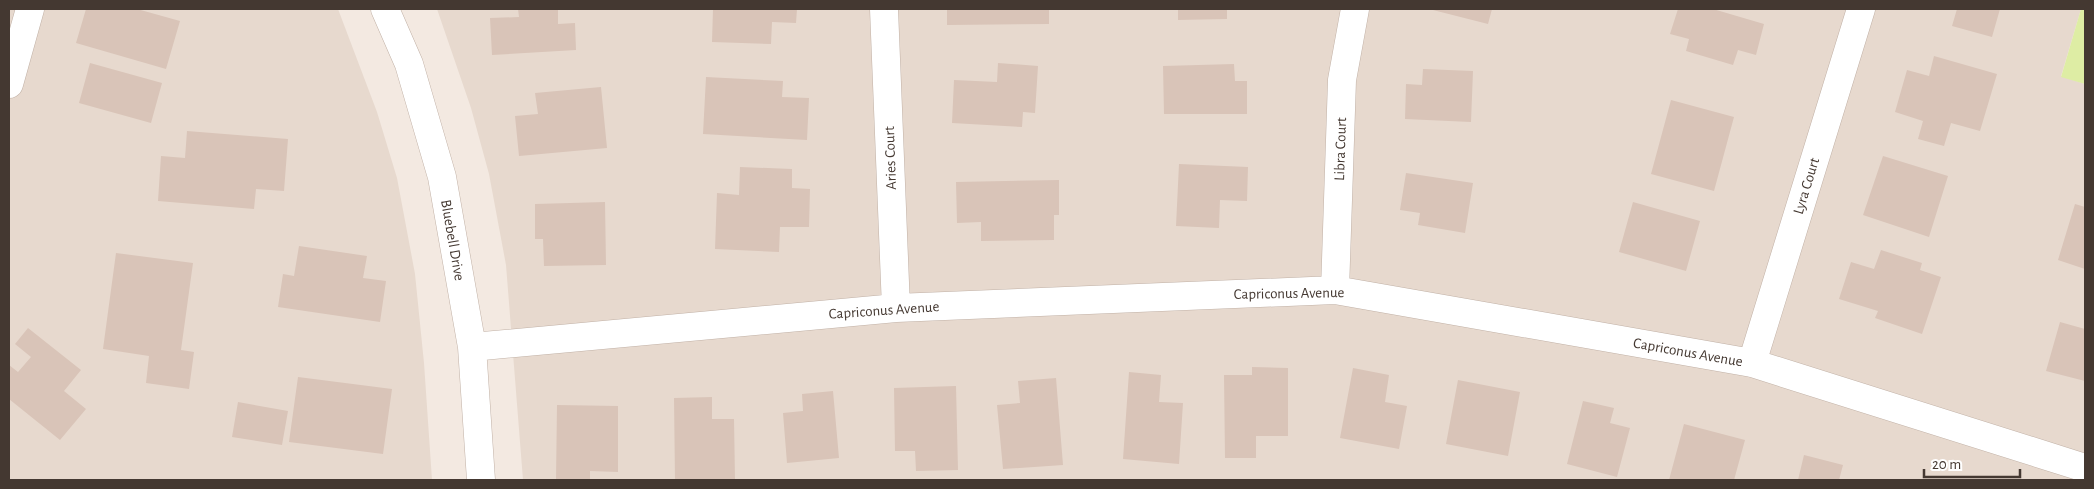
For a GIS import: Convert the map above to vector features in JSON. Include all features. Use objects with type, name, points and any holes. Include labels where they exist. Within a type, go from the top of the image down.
[{"type":"street","points":[[9,84],[30,9]]},
{"type":"street","name":"Bluebell Drive","points":[[385,9],[409,64],[442,177],[472,347],[481,480]]},
{"type":"street","name":"Aries Court","points":[[884,9],[896,308]]},
{"type":"street","name":"Libra Court","points":[[1335,290],[1342,80],[1355,9]]},
{"type":"street","name":"Lyra Court","points":[[1752,363],[1860,9]]},
{"type":"street","name":"Capriconus Avenue","points":[[472,347],[896,308],[1335,290],[1752,363],[2085,468]]},
{"type":"shaded area","points":[[9,9],[338,9],[377,112],[397,178],[415,274],[424,363],[432,480],[9,480]]},
{"type":"shaded area","points":[[437,9],[2081,9],[2061,76],[2085,84],[2085,480],[523,480],[506,265],[489,174],[471,108]]},
{"type":"green space","points":[[2081,9],[2085,9],[2085,84],[2061,77]]},
{"type":"building","points":[[86,9],[137,9],[180,21],[166,69],[76,43]]},
{"type":"building","points":[[518,9],[558,9],[558,24],[575,23],[576,50],[492,55],[490,18],[519,17]]},
{"type":"building","points":[[713,9],[797,9],[796,23],[772,22],[771,44],[712,42]]},
{"type":"building","points":[[947,9],[1049,9],[1049,24],[947,25]]},
{"type":"building","points":[[1178,9],[1227,9],[1227,19],[1178,20]]},
{"type":"building","points":[[1429,9],[1492,9],[1488,24]]},
{"type":"building","points":[[1678,9],[1713,9],[1764,24],[1756,55],[1738,50],[1733,65],[1686,51],[1689,39],[1670,34]]},
{"type":"building","points":[[1957,9],[2000,9],[1992,37],[1952,26]]},
{"type":"building","points":[[1934,56],[1997,74],[1980,131],[1951,123],[1944,146],[1918,139],[1923,121],[1895,112],[1907,70],[1929,76]]},
{"type":"building","points":[[90,63],[162,83],[151,123],[79,103]]},
{"type":"building","points":[[998,63],[1038,66],[1035,113],[1023,112],[1022,127],[952,123],[954,80],[997,82]]},
{"type":"building","points":[[1234,64],[1235,81],[1247,81],[1247,114],[1164,114],[1163,66]]},
{"type":"building","points":[[1423,69],[1473,71],[1471,122],[1405,119],[1406,84],[1422,85]]},
{"type":"building","points":[[706,77],[783,81],[782,97],[809,98],[807,140],[703,134]]},
{"type":"building","points":[[601,87],[607,148],[519,156],[515,116],[538,114],[535,93]]},
{"type":"building","points":[[1671,100],[1734,117],[1714,191],[1651,174]]},
{"type":"building","points":[[187,131],[288,139],[284,191],[256,189],[254,209],[158,201],[161,156],[185,158]]},
{"type":"building","points":[[1883,156],[1948,176],[1929,237],[1863,215]]},
{"type":"building","points":[[1179,164],[1248,167],[1247,201],[1220,200],[1219,228],[1176,226]]},
{"type":"building","points":[[740,167],[792,169],[792,188],[810,189],[809,227],[780,227],[779,252],[715,249],[717,193],[739,195]]},
{"type":"building","points":[[1406,173],[1473,183],[1465,233],[1418,225],[1420,213],[1400,210]]},
{"type":"building","points":[[1059,180],[1059,215],[1054,215],[1054,240],[981,241],[981,222],[957,223],[956,182]]},
{"type":"building","points":[[605,202],[606,265],[544,266],[543,239],[535,239],[535,204]]},
{"type":"building","points":[[1633,202],[1700,221],[1686,271],[1619,252]]},
{"type":"building","points":[[2075,204],[2085,207],[2085,269],[2058,260]]},
{"type":"building","points":[[299,246],[367,256],[363,278],[386,281],[380,322],[278,307],[283,274],[294,276]]},
{"type":"building","points":[[1881,250],[1922,263],[1920,270],[1941,277],[1922,334],[1875,318],[1878,311],[1839,299],[1851,262],[1874,269]]},
{"type":"building","points":[[116,253],[193,263],[181,350],[194,352],[189,389],[146,383],[149,356],[103,349]]},
{"type":"building","points":[[2060,322],[2085,329],[2085,381],[2046,371]]},
{"type":"building","points":[[28,328],[81,370],[64,391],[86,409],[60,440],[9,399],[9,365],[18,372],[31,357],[15,344]]},
{"type":"building","points":[[1252,367],[1288,368],[1288,436],[1256,436],[1256,458],[1225,458],[1224,375],[1252,375]]},
{"type":"building","points":[[1353,368],[1389,375],[1385,402],[1407,406],[1399,449],[1340,438]]},
{"type":"building","points":[[1129,372],[1161,375],[1159,402],[1183,403],[1179,464],[1123,459]]},
{"type":"building","points":[[298,377],[392,389],[383,454],[289,442]]},
{"type":"building","points":[[1056,378],[1063,465],[1003,469],[997,405],[1020,403],[1018,381]]},
{"type":"building","points":[[1458,380],[1520,392],[1508,456],[1446,444]]},
{"type":"building","points":[[956,386],[958,470],[916,471],[915,451],[895,451],[894,388]]},
{"type":"building","points":[[833,391],[839,458],[787,463],[783,413],[803,411],[802,394]]},
{"type":"building","points":[[712,397],[712,419],[734,419],[735,480],[675,480],[674,398]]},
{"type":"building","points":[[1583,401],[1614,408],[1610,423],[1630,428],[1617,477],[1567,464]]},
{"type":"building","points":[[238,402],[288,411],[282,445],[232,437]]},
{"type":"building","points":[[557,405],[618,406],[618,472],[590,471],[590,480],[556,480]]},
{"type":"building","points":[[1684,424],[1745,440],[1734,480],[1669,480]]},
{"type":"building","points":[[1804,455],[1843,465],[1839,480],[1798,480]]}]
